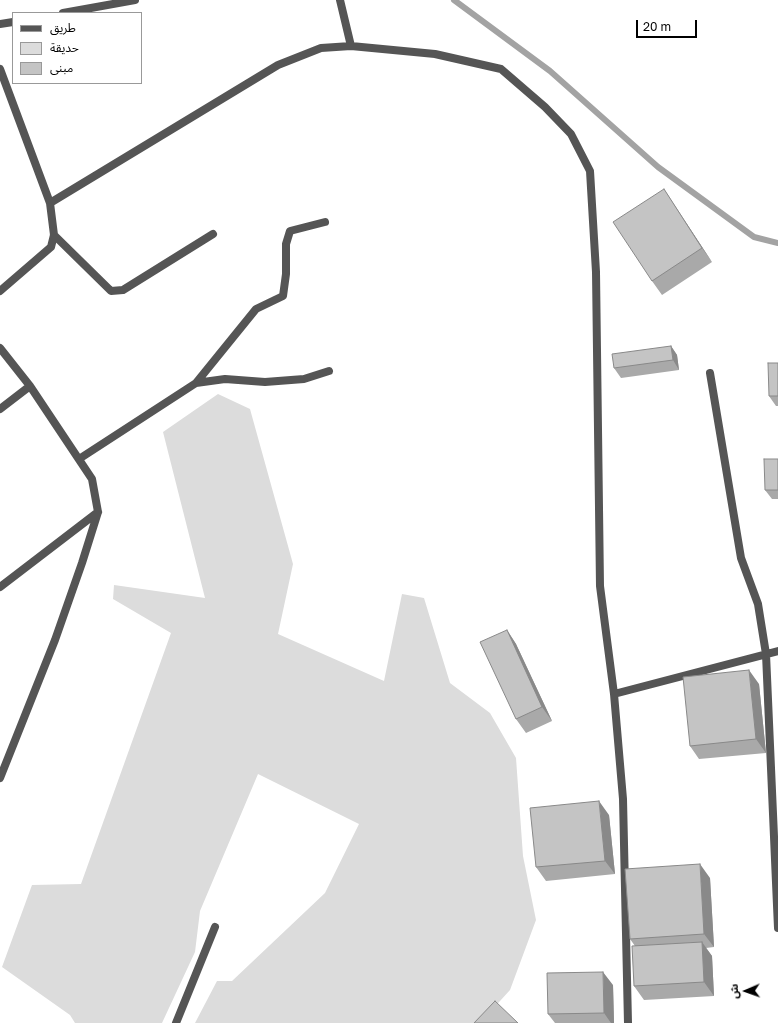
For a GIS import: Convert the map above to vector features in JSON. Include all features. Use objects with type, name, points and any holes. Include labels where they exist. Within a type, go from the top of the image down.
[{"type":"street","points":[[69,12],[135,0]]},
{"type":"street","points":[[340,0],[351,46]]},
{"type":"street","points":[[0,24],[12,22]]},
{"type":"street","points":[[50,203],[278,65],[320,48],[351,46],[435,54],[501,69],[545,107],[571,134],[590,171],[596,272],[600,586],[614,694],[623,800],[628,1023]]},
{"type":"street","points":[[0,69],[50,203],[54,235],[51,247],[0,291]]},
{"type":"street","points":[[79,459],[196,383],[256,309],[283,296],[286,274],[286,244],[290,231],[325,222]]},
{"type":"street","points":[[54,235],[111,291],[123,290],[213,234]]},
{"type":"street","points":[[0,348],[30,386],[92,479],[98,512],[82,563],[57,633],[0,778]]},
{"type":"street","points":[[196,383],[225,379],[265,382],[304,378],[329,371]]},
{"type":"street","points":[[710,373],[741,558],[758,604],[766,654],[778,928]]},
{"type":"street","points":[[0,409],[30,386]]},
{"type":"street","points":[[0,587],[98,512]]},
{"type":"street","points":[[614,694],[778,651]]},
{"type":"street","points":[[176,1023],[215,928]]},
{"type":"green space","points":[[218,394],[250,409],[293,564],[278,634],[384,681],[402,594],[424,598],[450,683],[490,713],[516,758],[523,856],[536,920],[510,990],[480,1023],[195,1023],[217,981],[232,981],[325,893],[359,824],[258,774],[200,911],[195,952],[162,1023],[75,1023],[70,1015],[2,967],[32,885],[81,884],[171,633],[113,599],[114,585],[205,598],[163,432]]},
{"type":"building","points":[[664,189],[702,248],[652,281],[613,222]]},
{"type":"building","points":[[671,346],[673,360],[614,368],[612,354]]},
{"type":"building","points":[[768,363],[778,363],[778,396],[769,396]]},
{"type":"building","points":[[764,459],[778,459],[778,490],[765,490]]},
{"type":"building","points":[[507,630],[542,707],[516,719],[480,642]]},
{"type":"building","points":[[749,670],[756,739],[690,746],[683,677]]},
{"type":"building","points":[[599,801],[605,861],[536,867],[530,808]]},
{"type":"building","points":[[700,864],[704,934],[630,939],[625,869]]},
{"type":"building","points":[[702,942],[704,982],[634,986],[632,946]]},
{"type":"building","points":[[603,972],[604,1013],[548,1014],[547,973]]},
{"type":"building","points":[[495,1001],[518,1023],[474,1023]]},
{"type":"waterway","points":[[454,0],[550,71],[658,167],[754,237],[778,243]]}]
